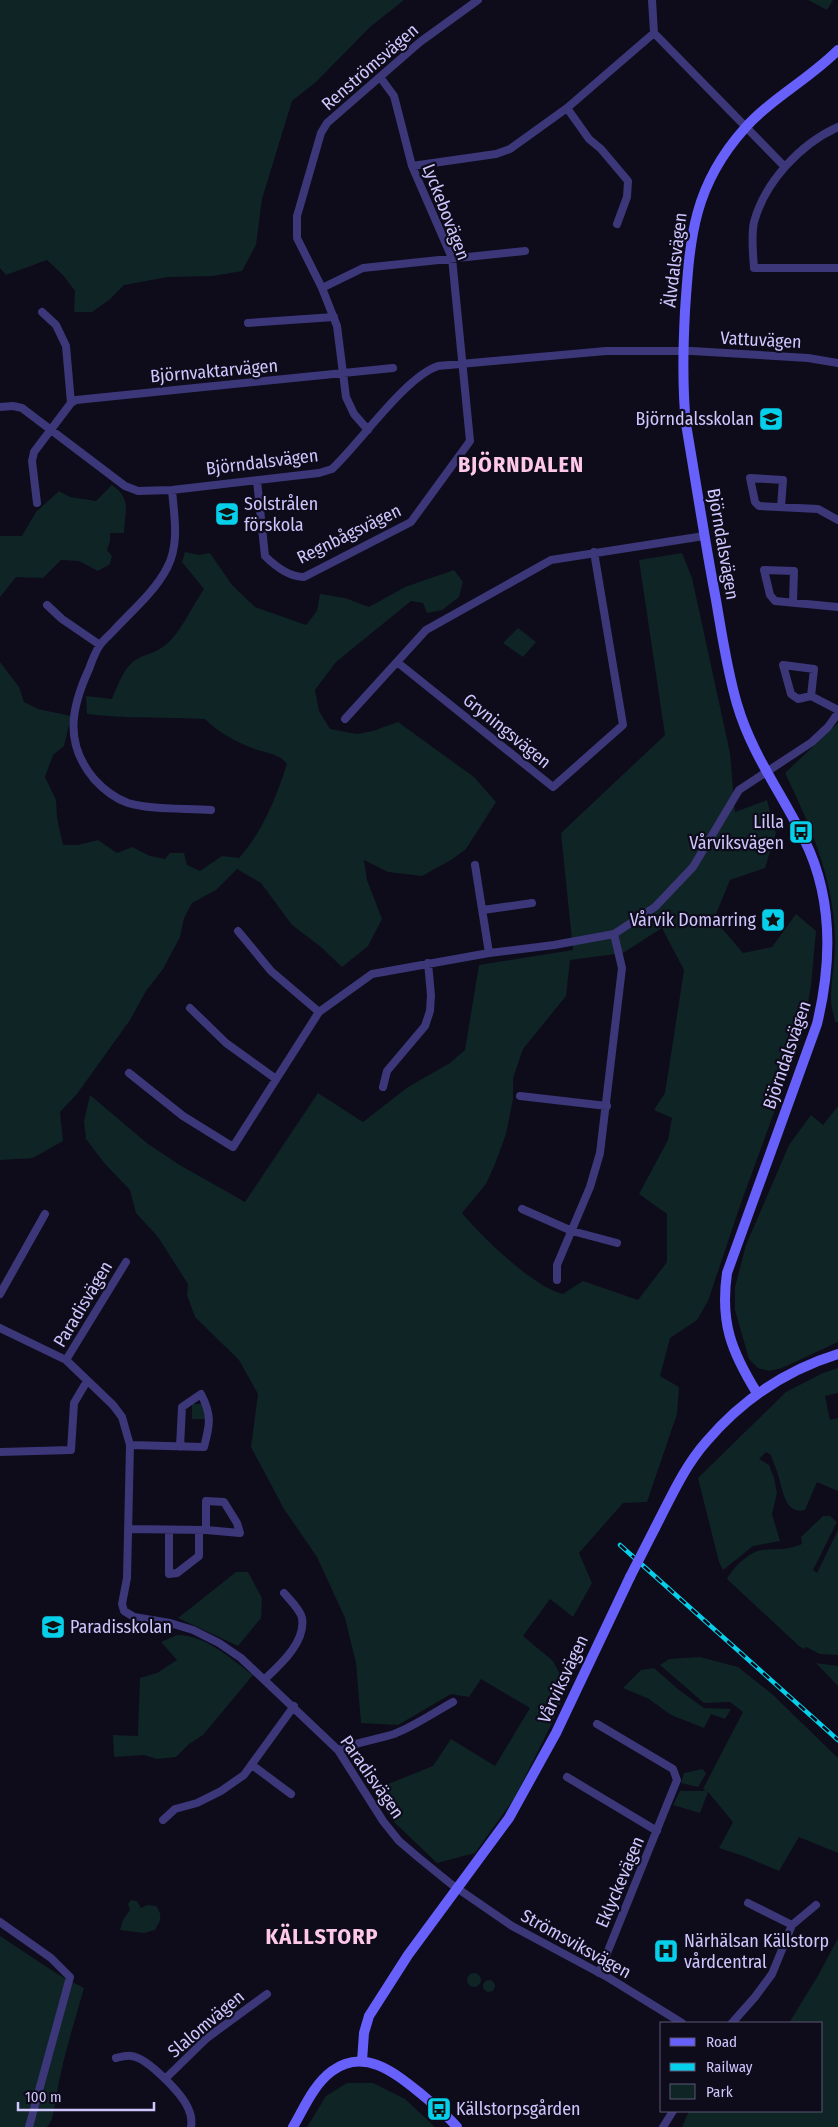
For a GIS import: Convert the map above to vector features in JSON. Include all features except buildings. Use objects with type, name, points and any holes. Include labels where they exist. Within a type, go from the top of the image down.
[{"type":"street","name":"Renströmsvägen","points":[[368,430],[354,414],[346,397],[337,326],[322,288],[298,238],[297,216],[321,133],[327,123],[420,42],[478,0]]},
{"type":"street","points":[[652,0],[654,33],[784,166]]},
{"type":"street","points":[[412,166],[496,154],[510,149],[566,108],[654,33]]},
{"type":"street","name":"Älvdalsvägen","points":[[683,351],[688,256],[692,228],[699,205],[715,167],[746,127],[760,113],[828,61],[838,50]]},
{"type":"street","name":"Lyckebovägen","points":[[380,77],[394,96],[412,166],[452,258],[462,363]]},
{"type":"street","points":[[566,108],[589,139],[602,149],[628,181],[627,197],[618,224]]},
{"type":"street","points":[[838,127],[828,132],[784,166],[767,190],[754,223],[754,268],[838,268]]},
{"type":"street","points":[[322,288],[363,268],[525,251]]},
{"type":"street","points":[[37,503],[32,460],[34,452],[71,403],[66,346],[56,325],[42,312]]},
{"type":"street","points":[[248,323],[334,317]]},
{"type":"street","name":"Björndalsvägen","points":[[0,407],[13,406],[22,408],[125,486],[138,491],[172,490],[319,473],[332,469],[405,390],[429,369],[462,363],[606,351],[683,351],[686,424],[726,658],[737,703],[757,757],[806,841],[822,889],[828,934],[828,966],[817,1024],[727,1273],[724,1308],[726,1324],[743,1371],[757,1393]]},
{"type":"street","name":"Vattuvägen","points":[[683,351],[808,358],[838,363]]},
{"type":"street","name":"Regnbågsvägen","points":[[257,481],[265,556],[282,570],[298,577],[310,575],[411,522],[470,441],[462,363]]},
{"type":"street","name":"Björnvaktarvägen","points":[[71,403],[76,400],[393,368]]},
{"type":"street","points":[[781,508],[783,480],[750,478],[755,502],[759,506],[781,508],[818,510],[838,520]]},
{"type":"street","points":[[172,490],[175,544],[168,567],[154,588],[100,645],[80,689],[75,706],[73,725],[80,758],[101,786],[116,798],[128,803],[211,810]]},
{"type":"street","points":[[345,718],[426,630],[535,568],[551,560],[704,536]]},
{"type":"street","name":"Gryningsvägen","points":[[397,662],[553,787],[623,725],[594,552]]},
{"type":"street","points":[[793,602],[794,570],[764,570],[770,595],[775,601],[838,607]]},
{"type":"street","points":[[47,605],[62,619],[100,645]]},
{"type":"street","points":[[129,1073],[183,1116],[234,1147],[318,1012],[372,974],[489,953],[554,946],[614,934],[655,907],[693,867],[738,790],[812,742],[828,727],[838,712],[811,696],[798,699],[791,694],[783,665],[814,668],[811,696]]},
{"type":"street","points":[[475,865],[489,953]]},
{"type":"street","points":[[482,910],[532,903]]},
{"type":"street","points":[[238,931],[271,971],[318,1012]]},
{"type":"street","points":[[557,1280],[558,1265],[590,1187],[600,1153],[622,968],[614,934]]},
{"type":"street","points":[[383,1086],[387,1071],[425,1026],[430,1011],[431,995],[428,963]]},
{"type":"street","points":[[190,1008],[226,1043],[276,1079]]},
{"type":"street","points":[[520,1096],[607,1106]]},
{"type":"street","points":[[522,1209],[572,1231],[617,1243]]},
{"type":"street","points":[[0,1294],[45,1214]]},
{"type":"street","name":"Paradisvägen","points":[[66,1360],[126,1262]]},
{"type":"street","name":"Paradisvägen","points":[[0,1328],[66,1360],[122,1417],[130,1446],[127,1578],[122,1604],[124,1611],[134,1617],[170,1623],[193,1630],[220,1643],[242,1658],[338,1750],[383,1821],[399,1841],[457,1888]]},
{"type":"street","name":"Vårviksvägen","points":[[362,2061],[364,2033],[369,2016],[408,1955],[513,1810],[556,1734],[655,1528],[679,1483],[705,1443],[757,1393],[807,1365],[838,1354]]},
{"type":"street","points":[[0,1452],[71,1450],[74,1403],[87,1381]]},
{"type":"street","points":[[130,1446],[180,1447],[204,1447],[209,1427],[208,1408],[201,1394],[182,1406],[180,1447]]},
{"type":"street","points":[[128,1529],[202,1530],[240,1533],[237,1523],[224,1502],[206,1501],[202,1530],[199,1556],[177,1573],[169,1574],[169,1530]]},
{"type":"street","points":[[265,1679],[286,1658],[299,1638],[302,1618],[296,1606],[284,1593]]},
{"type":"street","points":[[338,1750],[355,1743],[383,1737],[412,1726],[453,1702]]},
{"type":"street","points":[[162,1820],[175,1809],[197,1803],[221,1791],[244,1775],[294,1706]]},
{"type":"street","name":"Eklyckevägen","points":[[597,1724],[674,1769],[677,1780],[599,1973]]},
{"type":"street","points":[[252,1765],[291,1794]]},
{"type":"street","name":"Eklyckevägen","points":[[567,1777],[657,1831]]},
{"type":"street","name":"Strömsviksvägen","points":[[457,1888],[512,1926],[599,1973],[680,2022]]},
{"type":"street","points":[[748,1902],[792,1925]]},
{"type":"street","points":[[733,2022],[772,1974],[792,1925],[816,1905]]},
{"type":"street","points":[[0,1922],[51,1958],[70,1977],[29,2127]]},
{"type":"street","name":"Slalomvägen","points":[[165,2079],[207,2038],[267,1994]]},
{"type":"street","name":"Slalomvägen","points":[[116,2058],[132,2056],[142,2061],[165,2079],[188,2107],[192,2121],[191,2127]]},
{"type":"street","points":[[293,2127],[324,2078],[333,2070],[345,2064],[362,2061],[387,2068],[440,2109],[457,2127]]},
{"type":"street","points":[[663,2127],[672,2112]]},
{"type":"green space","points":[[0,0],[404,0],[370,27],[316,82],[292,101],[262,199],[256,245],[242,271],[213,276],[168,277],[124,285],[109,300],[92,312],[74,312],[75,291],[63,275],[47,260],[6,275],[0,268]]},
{"type":"green space","points":[[808,0],[833,0],[827,10]]},
{"type":"green space","points":[[112,485],[122,495],[125,501],[126,512],[124,533],[110,533],[107,550],[112,556],[110,564],[98,571],[79,561],[61,560],[43,578],[16,577],[0,597],[0,536],[22,536],[36,512],[59,491],[70,497],[96,501]]},
{"type":"green space","points":[[185,552],[199,555],[210,553],[232,585],[255,607],[306,625],[317,611],[320,594],[345,598],[369,607],[405,587],[454,570],[463,582],[459,597],[442,610],[427,613],[423,603],[411,601],[336,662],[315,690],[319,711],[330,729],[357,734],[373,731],[398,722],[474,777],[496,802],[466,849],[451,860],[422,876],[388,872],[364,860],[367,880],[382,919],[368,946],[342,967],[321,947],[292,925],[261,883],[237,869],[216,890],[192,903],[184,918],[180,937],[163,969],[146,991],[130,1020],[77,1094],[60,1112],[63,1141],[33,1158],[0,1160],[0,662],[19,687],[24,702],[38,709],[71,716],[64,746],[53,755],[45,777],[56,800],[57,818],[63,845],[78,845],[98,840],[117,853],[132,847],[150,856],[165,859],[170,853],[184,853],[187,865],[200,871],[222,856],[239,858],[268,814],[287,764],[276,755],[252,748],[233,739],[215,728],[205,719],[87,714],[86,696],[112,699],[129,665],[164,646],[186,620],[204,589],[182,562]]},
{"type":"green space","points":[[682,553],[692,578],[730,753],[735,812],[767,800],[776,833],[765,868],[730,880],[714,919],[743,953],[772,947],[796,914],[816,931],[811,985],[803,1033],[741,1203],[708,1301],[697,1320],[670,1338],[660,1376],[679,1387],[677,1414],[647,1502],[623,1503],[579,1553],[592,1583],[573,1617],[550,1599],[523,1636],[553,1661],[567,1687],[552,1723],[514,1799],[475,1853],[437,1863],[392,1820],[373,1790],[433,1766],[451,1739],[495,1766],[530,1708],[481,1679],[469,1697],[451,1694],[398,1725],[361,1723],[356,1663],[345,1618],[317,1557],[284,1509],[251,1447],[258,1394],[239,1360],[195,1317],[187,1295],[188,1284],[158,1237],[136,1213],[130,1190],[105,1164],[86,1139],[84,1121],[90,1095],[148,1144],[178,1164],[245,1202],[318,1093],[363,1122],[408,1087],[450,1063],[465,1050],[479,965],[573,950],[561,833],[665,735],[639,560]],"holes":[[[662,928],[684,970],[665,1093],[654,1110],[672,1118],[668,1140],[639,1194],[667,1214],[667,1262],[638,1300],[583,1281],[563,1294],[537,1282],[523,1272],[482,1235],[462,1213],[486,1184],[495,1164],[506,1134],[513,1099],[513,1078],[523,1049],[566,996],[570,960],[623,953]]]},
{"type":"green space","points":[[518,628],[536,642],[523,657],[503,643]]},
{"type":"green space","points":[[838,723],[838,1022],[835,1022],[831,1005],[835,936],[830,893],[819,852],[785,773]]},
{"type":"green space","points":[[838,1106],[838,1342],[782,1368],[769,1371],[758,1368],[749,1359],[735,1310],[735,1287],[746,1245],[789,1145],[811,1115],[823,1125]]},
{"type":"green space","points":[[838,1368],[838,1393],[825,1396],[830,1420],[838,1418],[838,1491],[817,1482],[805,1510],[793,1509],[786,1501],[771,1455],[766,1452],[759,1459],[769,1465],[774,1478],[777,1493],[772,1514],[780,1541],[753,1546],[723,1570],[719,1562],[698,1478],[786,1392],[823,1373]]},
{"type":"green space","points":[[192,1404],[205,1404],[205,1419],[192,1419]]},
{"type":"green space","points":[[823,1516],[830,1516],[837,1522],[813,1570],[817,1573],[838,1530],[838,1655],[820,1654],[806,1647],[804,1649],[799,1646],[727,1579],[737,1565],[752,1553],[763,1550],[791,1548],[802,1544],[801,1537]]},
{"type":"green space","points":[[236,1572],[248,1572],[262,1598],[261,1618],[238,1646],[178,1618]]},
{"type":"green space","points":[[177,1635],[188,1636],[208,1643],[253,1675],[203,1735],[189,1744],[176,1757],[157,1759],[144,1755],[114,1757],[113,1735],[138,1736],[140,1678],[157,1673],[177,1660],[161,1642]]},
{"type":"green space","points":[[700,1657],[738,1667],[772,1694],[838,1758],[838,1853],[799,1837],[779,1871],[719,1848],[733,1822],[708,1792],[700,1813],[673,1805],[680,1791],[706,1791],[703,1789],[743,1712],[730,1702],[704,1703],[660,1665],[669,1659]]},
{"type":"green space","points":[[816,1663],[838,1666],[838,1686]]},
{"type":"green space","points":[[654,1668],[679,1690],[704,1708],[731,1709],[725,1719],[711,1714],[704,1728],[671,1715],[649,1699],[623,1688],[641,1670]]},
{"type":"green space","points":[[703,1769],[706,1774],[698,1787],[681,1783],[684,1773]]},
{"type":"green space","points":[[131,1900],[137,1901],[141,1908],[147,1905],[156,1906],[160,1913],[160,1918],[155,1930],[144,1933],[120,1930],[123,1920],[130,1910],[128,1904]]},
{"type":"green space","points":[[0,1936],[59,1975],[84,1988],[65,2056],[52,2117],[47,2127],[0,2127]]},
{"type":"green space","points":[[838,1938],[838,2127],[682,2127],[689,2112],[823,2112],[823,2022],[790,2022],[819,1974]]},
{"type":"green space","points":[[474,1973],[479,1975],[481,1980],[479,1985],[474,1987],[469,1985],[467,1980],[469,1975]]},
{"type":"green space","points":[[491,1980],[494,1981],[494,1991],[487,1992],[484,1991],[483,1984],[484,1981]]},
{"type":"green space","points":[[347,2083],[373,2083],[405,2099],[435,2127],[307,2127],[326,2096]]},
{"type":"railway","points":[[620,1545],[838,1740]]},
{"type":"place","name":"Björndalsskolan","points":[[771,419]]},
{"type":"place","name":"Solstrålen förskola","points":[[227,514]]},
{"type":"place","name":"Lilla Vårviksvägen","points":[[801,832]]},
{"type":"place","name":"Vårvik Domarring","points":[[773,920]]},
{"type":"place","name":"Paradisskolan","points":[[53,1627]]},
{"type":"place","name":"Närhälsan Källstorp vårdcentral","points":[[666,1951]]},
{"type":"place","name":"Källstorpsgården","points":[[439,2109]]},
{"type":"district","name":"BJÖRNDALEN","points":[[521,464]]},
{"type":"district","name":"KÄLLSTORP","points":[[322,1936]]}]
